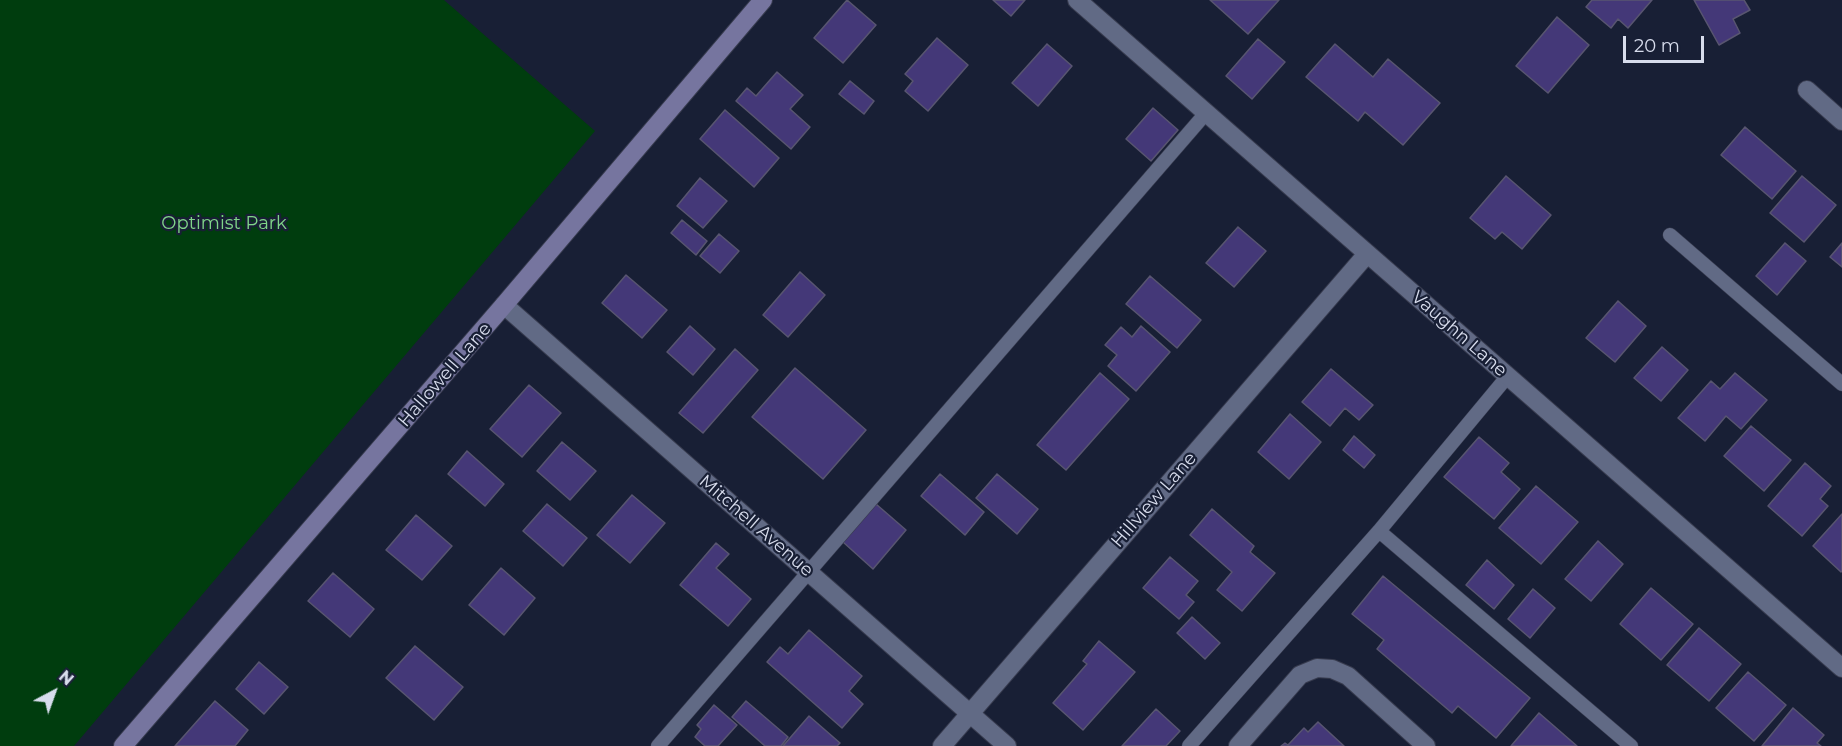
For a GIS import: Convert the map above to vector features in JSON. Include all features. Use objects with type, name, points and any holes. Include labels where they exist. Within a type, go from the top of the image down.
[{"type":"street","name":"Hallowell Lane","points":[[123,746],[504,306],[763,0]]},
{"type":"street","name":"Vaughn Lane","points":[[1077,0],[1842,668]]},
{"type":"street","points":[[1807,90],[1842,121]]},
{"type":"street","name":"Hillview Lane","points":[[942,746],[1367,254]]},
{"type":"street","name":"Mitchell Avenue","points":[[504,306],[1007,746]]},
{"type":"street","points":[[1238,746],[1300,675],[1317,668],[1332,669],[1348,676],[1426,746]]},
{"type":"lane","points":[[658,746],[1206,113]]},
{"type":"lane","points":[[1670,235],[1842,384]]},
{"type":"lane","points":[[1189,746],[1379,531],[1508,376]]},
{"type":"lane","points":[[1379,531],[1631,746]]},
{"type":"green space","name":"Optimist Park","points":[[0,0],[444,0],[595,131],[74,746],[0,746]]},
{"type":"building","points":[[847,0],[876,25],[843,63],[814,38]]},
{"type":"building","points":[[993,0],[1025,0],[1011,16]]},
{"type":"building","points":[[1210,0],[1279,0],[1248,34]]},
{"type":"building","points":[[1592,0],[1652,0],[1628,28],[1618,19],[1611,28],[1586,7]]},
{"type":"building","points":[[1694,0],[1744,0],[1750,10],[1733,19],[1740,33],[1719,45]]},
{"type":"building","points":[[1557,17],[1589,45],[1548,93],[1516,66]]},
{"type":"building","points":[[937,38],[968,65],[928,111],[905,91],[913,81],[905,74]]},
{"type":"building","points":[[1258,39],[1285,62],[1252,99],[1226,76]]},
{"type":"building","points":[[1047,44],[1072,66],[1038,106],[1012,83]]},
{"type":"building","points":[[1335,44],[1373,77],[1388,59],[1440,103],[1403,145],[1365,112],[1358,121],[1306,77]]},
{"type":"building","points":[[777,72],[803,95],[790,109],[810,127],[791,149],[736,101],[747,88],[756,96]]},
{"type":"building","points":[[850,81],[874,101],[864,114],[839,94]]},
{"type":"building","points":[[1153,108],[1178,130],[1151,161],[1126,139]]},
{"type":"building","points":[[725,110],[779,158],[754,187],[700,139]]},
{"type":"building","points":[[1745,127],[1796,171],[1772,199],[1721,155]]},
{"type":"building","points":[[1506,176],[1551,215],[1522,249],[1502,232],[1495,239],[1470,218]]},
{"type":"building","points":[[1802,176],[1836,205],[1804,242],[1770,213]]},
{"type":"building","points":[[700,178],[727,201],[703,228],[677,206]]},
{"type":"building","points":[[682,220],[707,241],[696,255],[671,233]]},
{"type":"building","points":[[1238,227],[1266,251],[1234,287],[1206,263]]},
{"type":"building","points":[[719,234],[739,251],[720,273],[700,256]]},
{"type":"building","points":[[1785,243],[1806,261],[1777,295],[1756,276]]},
{"type":"building","points":[[1842,243],[1842,267],[1830,257]]},
{"type":"building","points":[[800,272],[825,295],[788,337],[763,315]]},
{"type":"building","points":[[626,275],[667,310],[642,338],[602,303]]},
{"type":"building","points":[[1150,276],[1201,320],[1177,348],[1126,304]]},
{"type":"building","points":[[1618,301],[1646,326],[1615,362],[1586,338]]},
{"type":"building","points":[[690,326],[715,349],[693,375],[667,352]]},
{"type":"building","points":[[1141,326],[1170,352],[1136,391],[1108,366],[1117,355],[1105,345],[1121,327],[1132,337]]},
{"type":"building","points":[[1662,347],[1688,370],[1661,401],[1634,378]]},
{"type":"building","points":[[735,349],[758,370],[703,433],[679,413]]},
{"type":"building","points":[[795,368],[866,430],[823,479],[752,417]]},
{"type":"building","points":[[1331,369],[1373,405],[1359,420],[1345,408],[1330,426],[1302,402]]},
{"type":"building","points":[[1100,373],[1129,399],[1066,470],[1037,445]]},
{"type":"building","points":[[1735,373],[1767,400],[1741,429],[1726,416],[1705,441],[1678,418],[1711,381],[1720,389]]},
{"type":"building","points":[[529,385],[561,413],[522,457],[490,429]]},
{"type":"building","points":[[1290,414],[1321,442],[1289,479],[1258,452]]},
{"type":"building","points":[[1751,426],[1791,460],[1764,491],[1724,456]]},
{"type":"building","points":[[1354,436],[1375,455],[1364,468],[1343,450]]},
{"type":"building","points":[[1479,437],[1509,463],[1501,472],[1520,489],[1494,519],[1444,477]]},
{"type":"building","points":[[562,442],[596,471],[570,500],[537,471]]},
{"type":"building","points":[[467,451],[504,484],[485,506],[448,474]]},
{"type":"building","points":[[1805,463],[1831,486],[1820,499],[1828,506],[1802,536],[1768,506]]},
{"type":"building","points":[[940,474],[984,512],[965,535],[921,496]]},
{"type":"building","points":[[997,474],[1038,509],[1017,534],[976,498]]},
{"type":"building","points":[[1536,486],[1578,522],[1541,564],[1499,528]]},
{"type":"building","points":[[632,495],[665,523],[630,563],[597,535]]},
{"type":"building","points":[[547,504],[587,538],[563,566],[523,531]]},
{"type":"building","points":[[876,504],[906,530],[873,569],[843,542]]},
{"type":"building","points":[[1212,509],[1254,546],[1250,552],[1275,573],[1242,611],[1217,590],[1232,572],[1190,535]]},
{"type":"building","points":[[1842,514],[1842,571],[1841,572],[1813,546]]},
{"type":"building","points":[[416,515],[452,546],[422,580],[386,550]]},
{"type":"building","points":[[1598,541],[1623,564],[1591,601],[1565,579]]},
{"type":"building","points":[[716,543],[729,554],[716,568],[751,599],[728,626],[680,585]]},
{"type":"building","points":[[1170,557],[1198,581],[1186,595],[1194,602],[1179,619],[1143,588]]},
{"type":"building","points":[[1487,560],[1514,585],[1494,609],[1466,585]]},
{"type":"building","points":[[501,568],[535,598],[504,635],[469,605]]},
{"type":"building","points":[[333,573],[374,609],[350,637],[308,601]]},
{"type":"building","points":[[1383,576],[1530,698],[1496,738],[1458,706],[1452,713],[1377,649],[1384,640],[1352,614]]},
{"type":"building","points":[[1651,588],[1693,624],[1661,660],[1620,624]]},
{"type":"building","points":[[1533,589],[1555,608],[1530,638],[1508,619]]},
{"type":"building","points":[[1192,617],[1220,643],[1205,659],[1177,633]]},
{"type":"building","points":[[1699,628],[1741,664],[1709,701],[1667,665]]},
{"type":"building","points":[[809,630],[862,676],[849,691],[863,704],[842,728],[767,662],[780,647],[788,654]]},
{"type":"building","points":[[1099,641],[1135,672],[1083,730],[1053,703],[1087,664],[1083,661]]},
{"type":"building","points":[[415,646],[463,687],[434,720],[386,678]]},
{"type":"building","points":[[259,662],[288,687],[264,714],[236,689]]},
{"type":"building","points":[[1748,672],[1786,705],[1754,741],[1716,708]]},
{"type":"building","points":[[215,701],[248,730],[235,746],[175,746]]},
{"type":"building","points":[[746,701],[788,737],[781,746],[765,746],[732,717]]},
{"type":"building","points":[[714,705],[737,725],[718,746],[705,746],[695,737],[701,729],[697,725]]},
{"type":"building","points":[[1793,708],[1824,735],[1817,743],[1821,746],[1762,746]]},
{"type":"building","points":[[1156,709],[1180,731],[1166,746],[1122,746]]},
{"type":"building","points":[[1539,713],[1577,746],[1511,746]]},
{"type":"building","points":[[809,716],[840,743],[837,746],[783,746]]},
{"type":"building","points":[[1318,722],[1344,746],[1281,746],[1285,743],[1288,745],[1304,728],[1308,732]]}]
